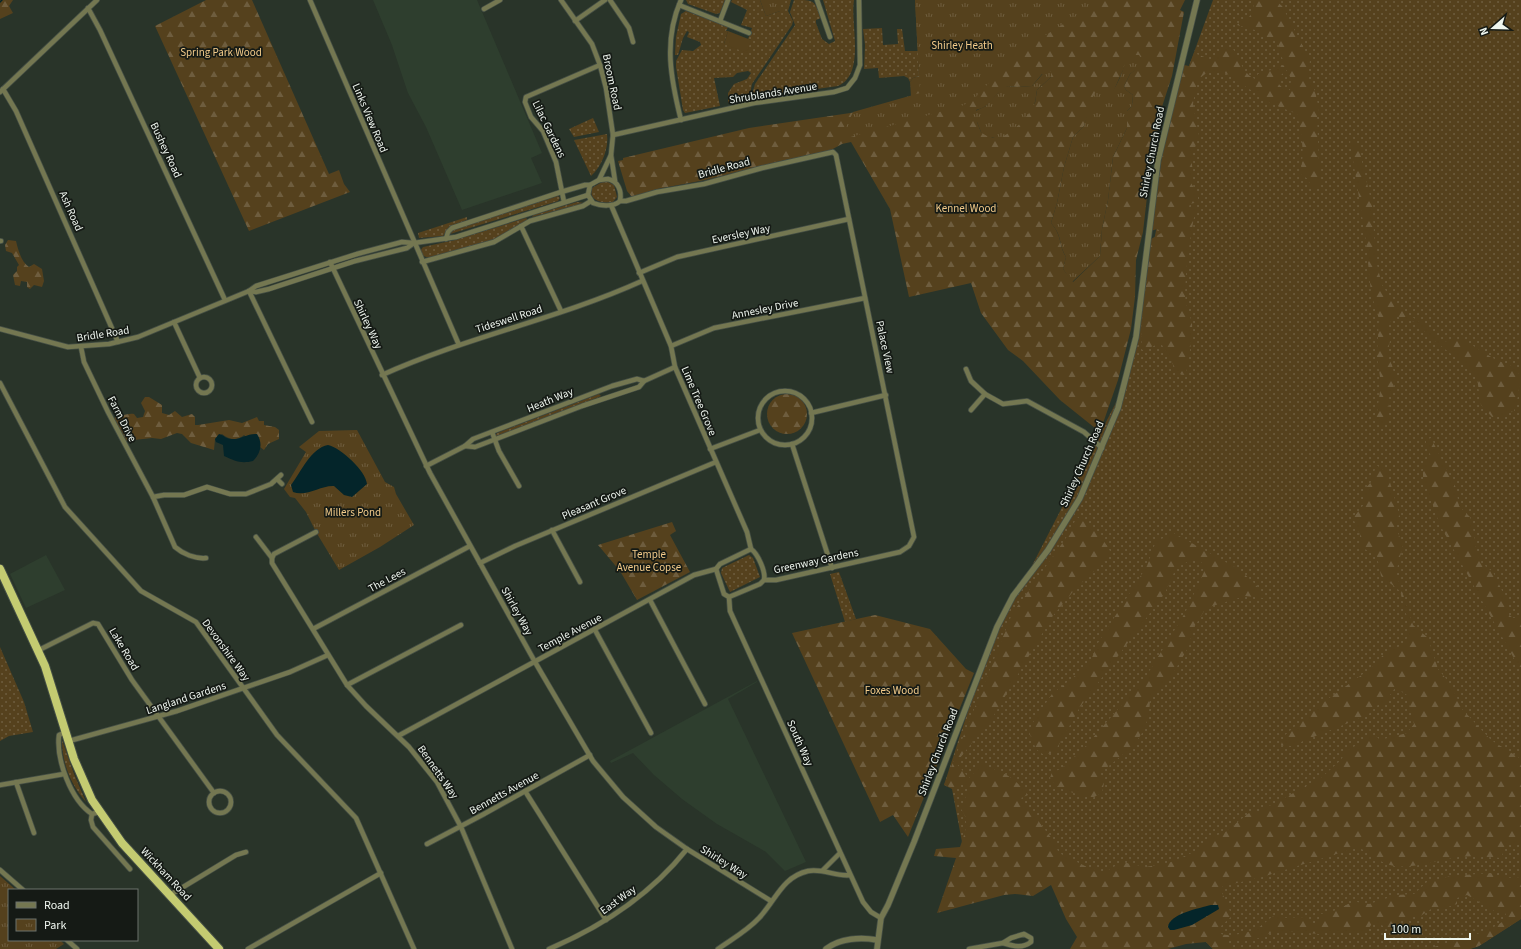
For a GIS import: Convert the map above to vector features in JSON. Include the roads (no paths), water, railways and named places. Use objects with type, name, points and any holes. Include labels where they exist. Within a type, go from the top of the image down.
[{"type":"highway","name":"Wickham Road","points":[[0,569],[39,650],[52,683],[81,777],[96,813],[219,949]]},
{"type":"street","points":[[2,91],[97,0]]},
{"type":"street","name":"Links View Road","points":[[310,0],[459,345]]},
{"type":"street","points":[[484,9],[500,0]]},
{"type":"street","name":"Broom Road","points":[[561,0],[594,48],[600,65],[607,95],[613,135],[611,155],[615,181]]},
{"type":"street","points":[[575,21],[605,0]]},
{"type":"street","points":[[610,0],[629,28],[633,42]]},
{"type":"street","points":[[720,21],[728,0]]},
{"type":"street","points":[[817,0],[830,37]]},
{"type":"street","name":"Shrublands Avenue","points":[[613,135],[754,103],[834,92],[848,88],[855,78],[860,65],[860,0]]},
{"type":"street","name":"Shirley Church Road","points":[[877,949],[881,918],[888,905],[914,842],[1003,614],[1023,581],[1065,524],[1080,498],[1118,408],[1136,337],[1158,160],[1197,0]]},
{"type":"street","points":[[681,120],[672,82],[670,60],[672,28],[680,2],[749,33]]},
{"type":"street","name":"Bushey Road","points":[[88,8],[100,30],[225,300]]},
{"type":"street","name":"Lilac Gardens","points":[[564,202],[556,162],[543,130],[531,117],[526,102],[526,97],[600,65]]},
{"type":"street","name":"Ash Road","points":[[2,91],[10,98],[118,342]]},
{"type":"street","name":"Bridle Road","points":[[610,205],[616,204],[620,200],[626,201],[657,192],[704,184],[762,168],[833,152]]},
{"type":"street","name":"Palace View","points":[[833,152],[836,155],[914,533],[913,540],[909,546]]},
{"type":"street","name":"Broom Road","points":[[599,180],[611,155]]},
{"type":"street","points":[[446,239],[448,232],[452,228],[561,192],[590,185],[599,180],[608,179],[615,181],[620,193],[620,200]]},
{"type":"street","points":[[590,185],[588,195],[591,201],[596,204],[610,205]]},
{"type":"street","name":"Bridle Road","points":[[0,329],[68,347],[81,347],[118,342],[138,337],[249,291],[256,286],[330,262],[402,242],[414,243],[446,239],[588,195]]},
{"type":"street","points":[[422,262],[494,242],[521,226],[543,216],[583,206],[591,201]]},
{"type":"street","name":"Lime Tree Grove","points":[[610,205],[671,346],[675,367],[747,532],[751,549],[755,552],[764,574],[764,580]]},
{"type":"street","name":"Eversley Way","points":[[639,273],[677,257],[849,219]]},
{"type":"street","points":[[521,226],[561,311]]},
{"type":"street","name":"Bridle Road","points":[[249,291],[260,292],[332,269],[407,248],[414,243]]},
{"type":"street","name":"Shirley Way","points":[[330,262],[426,466],[535,662],[590,755],[613,786],[639,812],[687,850],[771,901]]},
{"type":"street","points":[[296,274],[298,280]]},
{"type":"street","name":"Tideswell Road","points":[[382,375],[411,362],[459,345],[604,298],[642,281]]},
{"type":"street","points":[[249,291],[312,422]]},
{"type":"street","name":"Annesley Drive","points":[[671,346],[714,328],[865,298]]},
{"type":"street","points":[[174,322],[200,378]]},
{"type":"street","name":"Farm Drive","points":[[81,347],[84,362],[106,408],[153,497],[175,547],[182,552],[197,558],[206,558]]},
{"type":"street","name":"Heath Way","points":[[465,446],[475,447],[605,397],[639,387],[644,381],[675,367]]},
{"type":"street","points":[[966,369],[971,381],[985,394],[1003,404],[1027,401],[1084,432],[1102,448]]},
{"type":"street","name":"Heath Way","points":[[426,466],[465,446],[473,439],[602,390],[637,379],[644,381]]},
{"type":"street","name":"Devonshire Way","points":[[0,383],[65,507],[141,591],[196,622],[280,739],[356,818],[414,949]]},
{"type":"street","points":[[602,390],[605,397]]},
{"type":"street","points":[[787,391],[798,394],[806,402],[811,412],[810,429],[800,441],[792,444],[782,445],[771,442],[760,430],[757,419],[759,408],[766,399],[776,393],[787,391]]},
{"type":"street","points":[[971,410],[985,394]]},
{"type":"street","points":[[811,412],[886,395]]},
{"type":"street","points":[[710,449],[760,430]]},
{"type":"street","points":[[492,432],[494,440],[519,486]]},
{"type":"street","points":[[792,444],[832,568]]},
{"type":"street","name":"Pleasant Grove","points":[[480,563],[507,549],[716,462]]},
{"type":"street","points":[[153,497],[164,495],[184,495],[207,487],[227,494],[242,495],[262,488],[281,475]]},
{"type":"street","points":[[277,479],[282,484]]},
{"type":"street","points":[[552,530],[580,582]]},
{"type":"street","points":[[272,558],[274,554],[316,532]]},
{"type":"street","name":"Bennetts Way","points":[[256,537],[272,558],[272,563],[347,685],[366,706],[420,759],[432,776],[461,827],[512,949]]},
{"type":"street","name":"The Lees","points":[[313,630],[470,546]]},
{"type":"street","name":"Greenway Gardens","points":[[728,597],[760,584],[764,580],[776,580],[832,568],[900,552],[909,546]]},
{"type":"street","name":"Temple Avenue","points":[[398,736],[699,573],[716,569],[720,564],[751,549]]},
{"type":"street","name":"South Way","points":[[716,569],[724,594],[728,597],[730,610],[850,875],[866,906],[871,912],[881,918]]},
{"type":"street","points":[[650,600],[705,704]]},
{"type":"street","name":"Lake Road","points":[[39,650],[90,624],[96,623],[101,627],[132,680],[214,793]]},
{"type":"street","points":[[347,685],[461,625]]},
{"type":"street","points":[[594,630],[651,733]]},
{"type":"street","name":"Langland Gardens","points":[[69,741],[160,717],[243,688],[328,655]]},
{"type":"street","name":"Wickham Road","points":[[66,732],[59,735],[58,743],[64,774],[76,796],[96,813],[91,820],[94,827],[130,869]]},
{"type":"street","name":"Bennetts Avenue","points":[[427,844],[461,827],[590,755]]},
{"type":"street","points":[[0,785],[64,774]]},
{"type":"street","points":[[16,782],[34,833]]},
{"type":"street","points":[[220,791],[228,795],[230,805],[226,810],[219,812],[212,809],[209,803],[214,793],[220,791]]},
{"type":"street","points":[[525,792],[606,920]]},
{"type":"street","name":"East Way","points":[[548,949],[581,934],[606,920],[652,885],[687,850]]},
{"type":"street","points":[[170,895],[236,855],[246,852]]},
{"type":"street","points":[[823,870],[840,853]]},
{"type":"street","points":[[0,870],[22,889]]},
{"type":"street","points":[[718,949],[760,917],[784,884],[792,877],[807,871],[823,870],[842,876],[850,875]]},
{"type":"street","points":[[248,949],[381,873]]},
{"type":"street","points":[[969,949],[1003,943],[1023,947],[1031,942],[1031,938],[1024,934],[1011,938],[1003,943]]},
{"type":"street","points":[[826,949],[835,943],[846,940],[864,938],[877,940]]},
{"type":"street","points":[[68,941],[77,949]]},
{"type":"water","points":[[219,434],[235,439],[250,434],[257,434],[260,441],[258,455],[253,461],[245,462],[235,461],[224,456],[223,445],[216,442],[215,439]]},
{"type":"water","name":"Millers Pond","points":[[328,445],[346,455],[358,467],[366,479],[367,484],[352,497],[344,495],[334,486],[324,487],[303,493],[293,492],[291,485],[307,461],[316,451]]},
{"type":"water","points":[[1211,905],[1218,905],[1219,909],[1192,925],[1174,930],[1170,930],[1168,927],[1170,922],[1179,915]]},
{"type":"park label","name":"Shirley Heath","points":[[962,45]]},
{"type":"park label","name":"Spring Park Wood","points":[[221,52]]},
{"type":"park label","name":"Kennel Wood","points":[[966,208]]},
{"type":"park label","name":"Temple Avenue Copse","points":[[649,560]]},
{"type":"park label","name":"Foxes Wood","points":[[892,690]]}]
